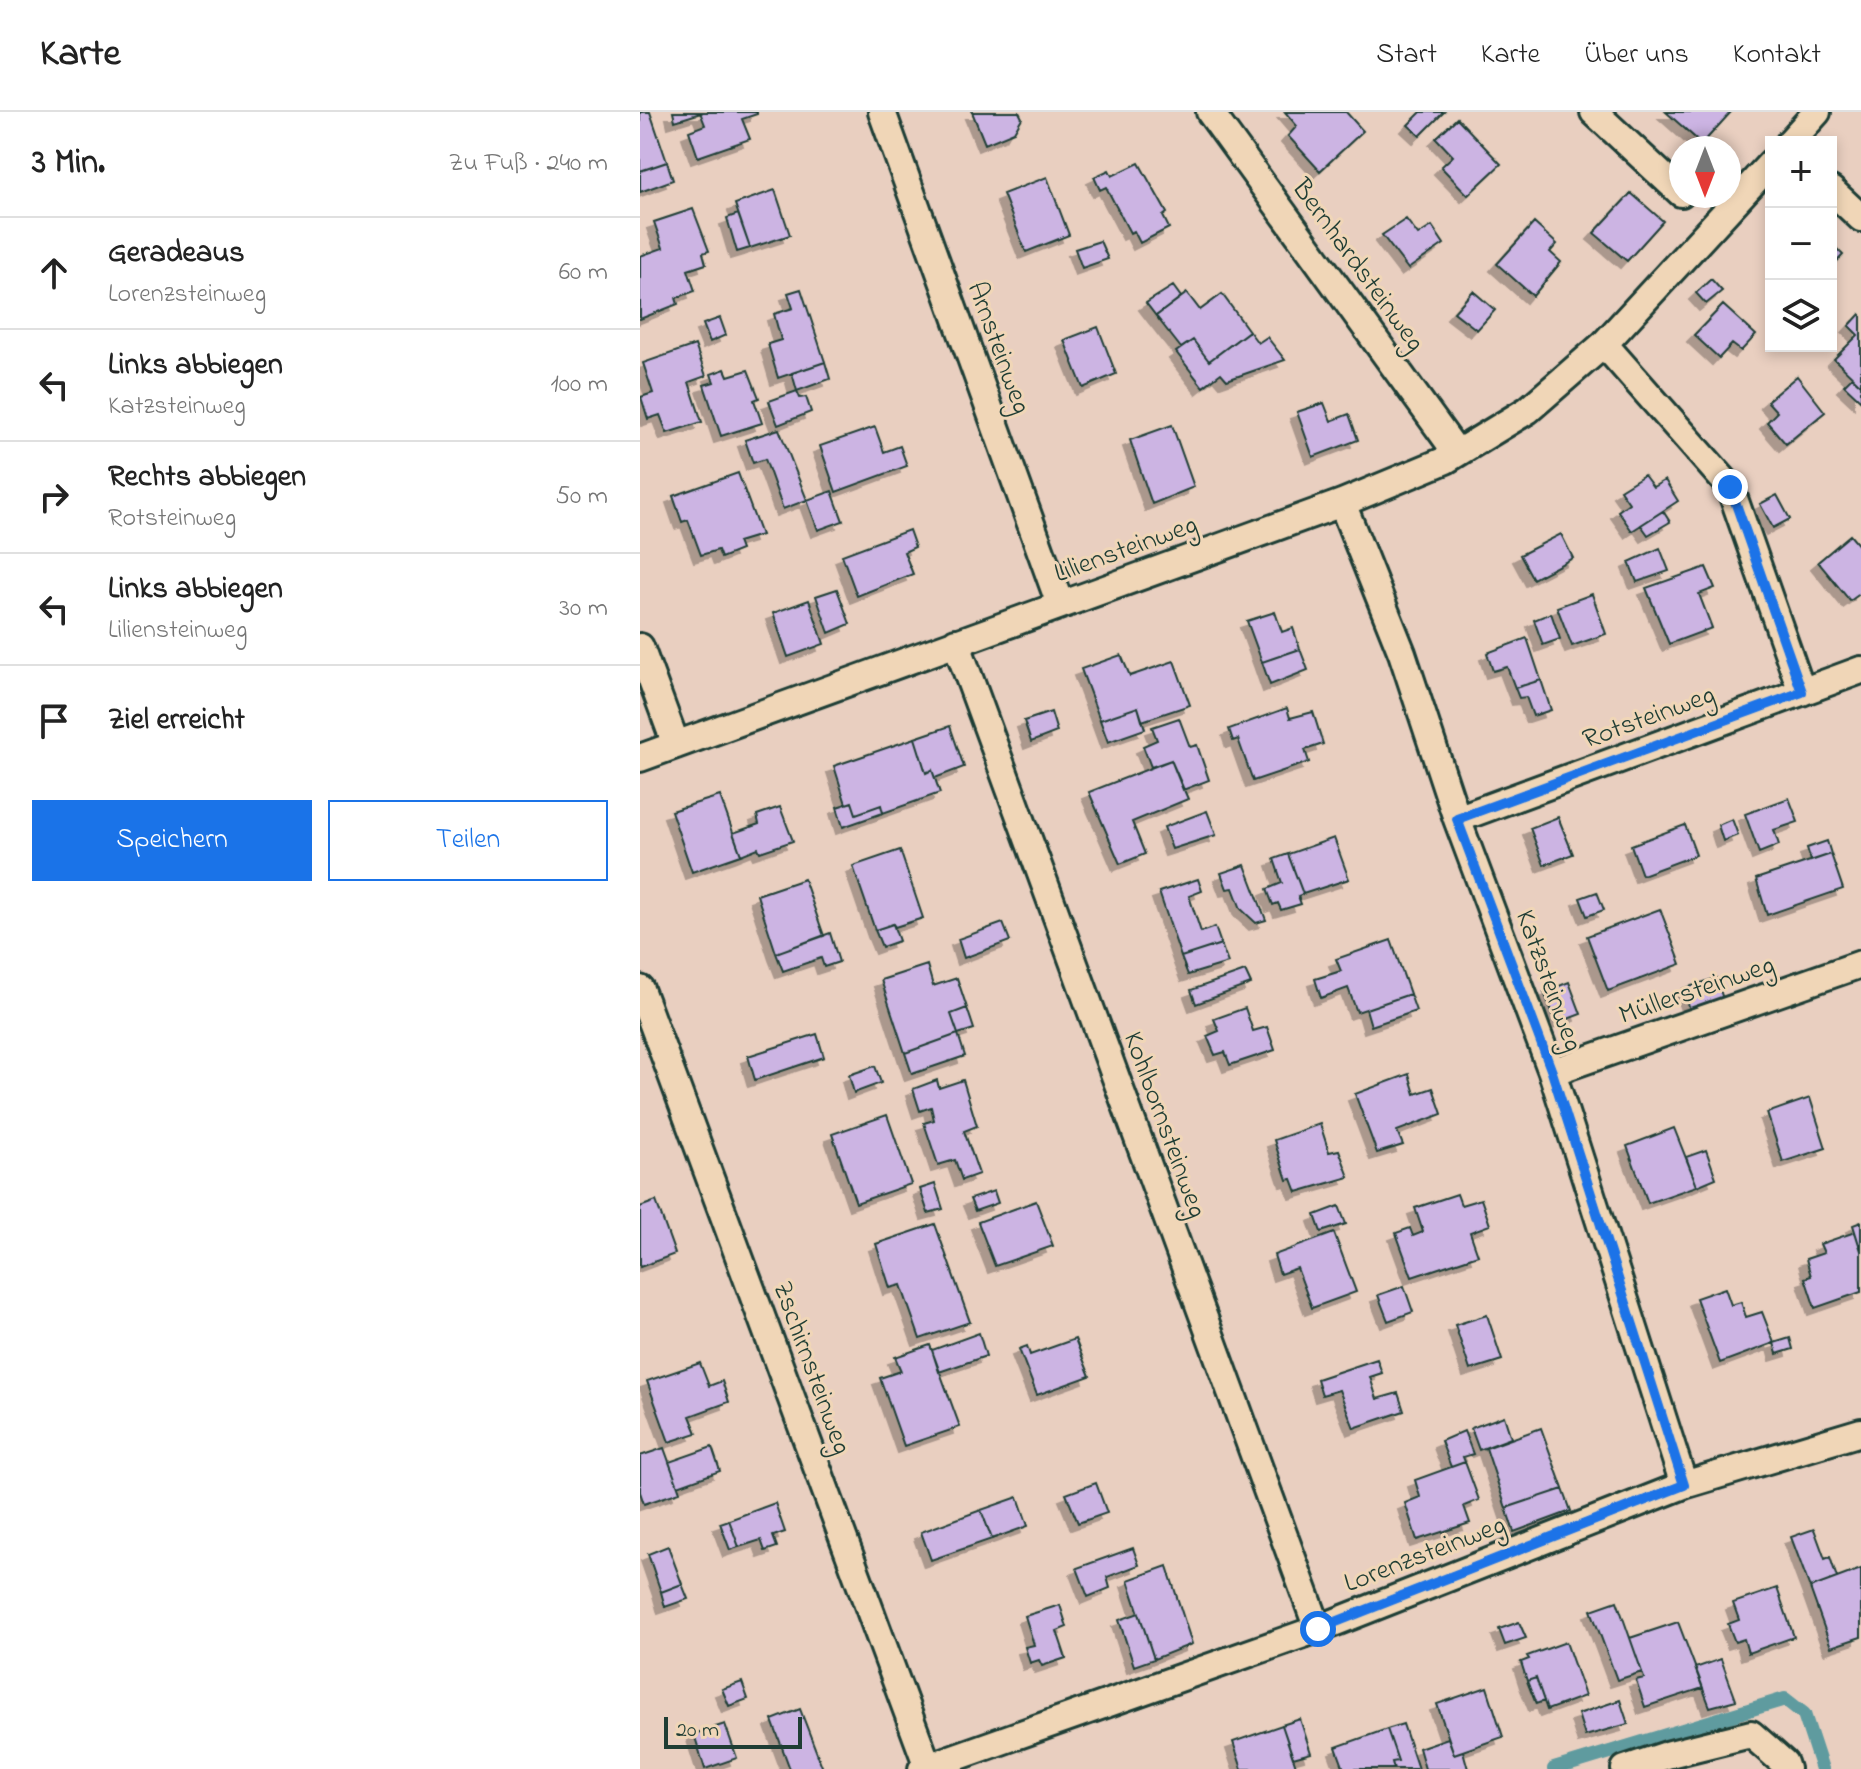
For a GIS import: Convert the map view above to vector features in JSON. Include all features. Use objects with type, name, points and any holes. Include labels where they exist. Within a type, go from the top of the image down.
[{"type":"lane","name":"Arnsteinweg","points":[[882,112],[1060,604]]},
{"type":"lane","name":"Bernhardsteinweg","points":[[1210,112],[1457,453]]},
{"type":"lane","points":[[1594,112],[1669,181]]},
{"type":"lane","points":[[1795,136],[1817,112]]},
{"type":"lane","name":"Liliensteinweg","points":[[640,758],[1342,503],[1457,453],[1528,410],[1604,344],[1765,169]]},
{"type":"lane","points":[[1837,196],[1861,218]]},
{"type":"lane","points":[[1697,208],[1714,224]]},
{"type":"lane","points":[[1604,344],[1730,487],[1802,692]]},
{"type":"lane","name":"Katzsteinweg","points":[[1342,503],[1402,653],[1457,819],[1552,1072],[1684,1485]]},
{"type":"lane","name":"Kohlbornsteinweg","points":[[956,642],[1318,1629]]},
{"type":"lane","points":[[640,647],[676,745]]},
{"type":"lane","name":"Rotsteinweg","points":[[1457,819],[1861,670]]},
{"type":"lane","name":"Müllersteinweg","points":[[1552,1072],[1861,964]]},
{"type":"lane","name":"Zschirnsteinweg","points":[[640,989],[925,1768]]},
{"type":"lane","name":"Lorenzsteinweg","points":[[925,1768],[1318,1629],[1684,1485],[1861,1432]]},
{"type":"lane","points":[[1625,1769],[1670,1754],[1751,1734],[1784,1763],[1786,1769]]},
{"type":"building","points":[[640,112],[650,112],[667,162],[640,171]]},
{"type":"building","points":[[673,112],[700,112],[701,113],[675,121]]},
{"type":"building","points":[[700,112],[757,114],[742,119],[750,139],[698,157],[689,131],[705,125]]},
{"type":"building","points":[[972,112],[1019,112],[1022,118],[1014,132],[985,144]]},
{"type":"building","points":[[1285,112],[1346,112],[1363,131],[1320,171],[1288,136],[1297,126]]},
{"type":"building","points":[[1421,112],[1444,112],[1420,136],[1408,125]]},
{"type":"building","points":[[1666,112],[1731,112],[1709,136],[1693,136]]},
{"type":"building","points":[[1457,118],[1501,164],[1468,195],[1441,167],[1453,156],[1436,138]]},
{"type":"building","points":[[667,162],[673,180],[640,192],[640,171]]},
{"type":"building","points":[[1139,163],[1167,213],[1163,216],[1169,228],[1140,243],[1134,231],[1130,233],[1106,187],[1100,190],[1094,177],[1109,170],[1112,176]]},
{"type":"building","points":[[1047,177],[1069,235],[1026,252],[1003,194]]},
{"type":"building","points":[[775,190],[790,235],[750,248],[735,204]]},
{"type":"building","points":[[1631,193],[1663,221],[1627,261],[1594,233]]},
{"type":"building","points":[[693,209],[709,251],[703,253],[706,264],[688,270],[695,291],[676,298],[678,304],[640,319],[640,256],[663,248],[654,222]]},
{"type":"building","points":[[738,214],[750,248],[737,252],[727,218]]},
{"type":"building","points":[[1406,219],[1418,235],[1432,226],[1444,244],[1408,269],[1382,235]]},
{"type":"building","points":[[1534,223],[1557,244],[1550,252],[1561,262],[1533,296],[1497,264]]},
{"type":"building","points":[[1100,241],[1108,259],[1082,268],[1075,249]]},
{"type":"building","points":[[1711,279],[1722,291],[1706,304],[1696,293]]},
{"type":"building","points":[[1173,286],[1181,297],[1156,316],[1146,303]]},
{"type":"building","points":[[801,289],[825,362],[778,378],[768,344],[781,340],[774,314],[793,308],[788,293]]},
{"type":"building","points":[[1473,291],[1495,310],[1477,330],[1454,312]]},
{"type":"building","points":[[1187,293],[1200,310],[1222,294],[1249,331],[1209,361],[1193,340],[1181,348],[1156,316]]},
{"type":"building","points":[[1723,305],[1756,335],[1741,351],[1732,344],[1719,358],[1694,335]]},
{"type":"building","points":[[1860,314],[1861,385],[1834,359],[1858,335],[1849,326]]},
{"type":"building","points":[[720,318],[726,335],[710,342],[703,324]]},
{"type":"building","points":[[1098,327],[1116,374],[1083,388],[1064,340]]},
{"type":"building","points":[[1249,331],[1258,343],[1267,337],[1285,360],[1227,380],[1221,373],[1203,387],[1176,352],[1193,340],[1209,361]]},
{"type":"building","points":[[695,345],[706,376],[689,382],[702,422],[667,433],[660,415],[648,419],[641,397],[653,393],[643,363]]},
{"type":"building","points":[[825,362],[830,379],[797,391],[792,373]]},
{"type":"building","points":[[725,369],[728,376],[748,370],[759,398],[754,400],[762,423],[721,436],[704,385],[714,382],[711,374]]},
{"type":"building","points":[[1797,376],[1825,412],[1786,444],[1767,422],[1777,412],[1767,401]]},
{"type":"building","points":[[1852,377],[1861,385],[1861,401],[1844,385]]},
{"type":"building","points":[[797,391],[800,398],[806,397],[811,412],[778,425],[769,401]]},
{"type":"building","points":[[1324,403],[1331,421],[1349,414],[1358,440],[1313,457],[1297,412]]},
{"type":"building","points":[[1172,425],[1194,487],[1152,504],[1130,440]]},
{"type":"building","points":[[875,427],[884,452],[900,446],[907,466],[836,492],[820,446]]},
{"type":"building","points":[[779,429],[807,500],[783,509],[765,459],[753,463],[745,440]]},
{"type":"building","points":[[738,473],[761,535],[738,542],[741,550],[721,558],[718,550],[701,555],[688,520],[682,522],[673,496]]},
{"type":"building","points":[[1644,475],[1653,487],[1665,480],[1678,501],[1632,531],[1618,511],[1629,503],[1620,490]]},
{"type":"building","points":[[832,491],[843,521],[818,530],[807,500]]},
{"type":"building","points":[[1777,495],[1790,519],[1773,528],[1760,504]]},
{"type":"building","points":[[1663,511],[1670,522],[1648,535],[1641,525]]},
{"type":"building","points":[[909,530],[915,547],[904,552],[913,574],[857,596],[842,555]]},
{"type":"building","points":[[1561,534],[1573,558],[1533,579],[1520,555]]},
{"type":"building","points":[[1850,535],[1861,548],[1861,593],[1850,601],[1818,562]]},
{"type":"building","points":[[1660,548],[1669,571],[1637,582],[1629,562]]},
{"type":"building","points":[[1706,567],[1715,588],[1699,594],[1712,628],[1669,644],[1646,588]]},
{"type":"building","points":[[837,589],[850,624],[829,633],[816,596]]},
{"type":"building","points":[[1592,594],[1606,634],[1572,646],[1557,607]]},
{"type":"building","points":[[809,600],[824,644],[788,657],[773,613]]},
{"type":"building","points":[[1275,612],[1282,632],[1293,628],[1300,649],[1262,662],[1247,621]]},
{"type":"building","points":[[1551,613],[1560,639],[1543,645],[1534,620]]},
{"type":"building","points":[[1527,638],[1541,680],[1515,688],[1507,667],[1493,671],[1487,653]]},
{"type":"building","points":[[1300,649],[1308,670],[1270,685],[1262,662]]},
{"type":"building","points":[[1121,655],[1130,676],[1174,661],[1190,705],[1142,721],[1138,707],[1100,720],[1081,669]]},
{"type":"building","points":[[1541,680],[1551,710],[1533,716],[1526,697],[1519,698],[1515,688]]},
{"type":"building","points":[[1138,707],[1145,729],[1108,742],[1100,720]]},
{"type":"building","points":[[1287,708],[1290,718],[1313,712],[1323,744],[1305,750],[1309,762],[1253,781],[1238,739],[1233,741],[1229,729]]},
{"type":"building","points":[[1051,712],[1057,732],[1031,742],[1024,721]]},
{"type":"building","points":[[1179,718],[1190,747],[1197,745],[1209,780],[1183,790],[1171,760],[1151,767],[1143,746],[1157,740],[1152,727]]},
{"type":"building","points":[[950,726],[964,767],[935,778],[932,770],[926,773],[915,738]]},
{"type":"building","points":[[915,738],[926,773],[932,770],[940,793],[883,813],[881,805],[856,814],[852,802],[846,804],[834,766]]},
{"type":"building","points":[[1171,760],[1188,799],[1132,822],[1145,854],[1120,864],[1089,792]]},
{"type":"building","points":[[720,796],[741,855],[692,872],[671,811]]},
{"type":"building","points":[[1789,798],[1798,822],[1774,830],[1779,845],[1759,853],[1745,814]]},
{"type":"building","points":[[852,802],[856,814],[881,805],[883,813],[843,827],[837,807]]},
{"type":"building","points":[[780,807],[793,841],[741,855],[733,833],[759,824],[757,815]]},
{"type":"building","points":[[1207,811],[1216,835],[1172,849],[1164,827]]},
{"type":"building","points":[[1558,817],[1573,854],[1544,865],[1530,828]]},
{"type":"building","points":[[1732,819],[1738,835],[1723,841],[1718,825]]},
{"type":"building","points":[[1685,825],[1696,855],[1642,875],[1631,845]]},
{"type":"building","points":[[1334,838],[1349,879],[1303,894],[1288,854]]},
{"type":"building","points":[[1827,841],[1831,854],[1811,861],[1807,848]]},
{"type":"building","points":[[900,850],[923,918],[875,930],[853,866]]},
{"type":"building","points":[[1288,854],[1303,894],[1298,896],[1301,904],[1281,910],[1278,903],[1273,905],[1267,889],[1282,883],[1274,859]]},
{"type":"building","points":[[1831,854],[1843,889],[1767,915],[1756,879]]},
{"type":"building","points":[[1245,865],[1266,920],[1256,923],[1241,909],[1233,888],[1227,889],[1221,873]]},
{"type":"building","points":[[804,879],[824,936],[776,953],[757,895]]},
{"type":"building","points":[[1198,879],[1202,891],[1189,896],[1201,932],[1215,927],[1221,944],[1181,957],[1159,892]]},
{"type":"building","points":[[1597,892],[1604,910],[1587,916],[1580,898]]},
{"type":"building","points":[[1660,909],[1681,964],[1608,991],[1587,936]]},
{"type":"building","points":[[1003,923],[1010,941],[964,958],[958,939]]},
{"type":"building","points":[[893,924],[899,941],[882,947],[875,930]]},
{"type":"building","points":[[830,933],[839,962],[824,967],[821,958],[783,971],[776,953]]},
{"type":"building","points":[[1391,940],[1410,994],[1357,1012],[1348,988],[1321,998],[1315,979],[1341,971],[1336,959]]},
{"type":"building","points":[[1221,944],[1228,963],[1188,975],[1181,957]]},
{"type":"building","points":[[927,965],[933,986],[957,978],[967,1008],[951,1014],[958,1034],[905,1053],[881,980]]},
{"type":"building","points":[[1245,971],[1251,984],[1196,1004],[1191,990]]},
{"type":"building","points":[[1716,978],[1724,1002],[1691,1013],[1683,989]]},
{"type":"building","points":[[1569,982],[1581,1014],[1557,1023],[1544,992]]},
{"type":"building","points":[[1410,994],[1416,1011],[1371,1026],[1366,1009]]},
{"type":"building","points":[[967,1008],[974,1029],[958,1034],[951,1014]]},
{"type":"building","points":[[1245,1008],[1253,1031],[1267,1027],[1275,1050],[1230,1065],[1225,1052],[1215,1055],[1207,1036],[1219,1031],[1214,1019]]},
{"type":"building","points":[[817,1034],[824,1057],[755,1080],[748,1056]]},
{"type":"building","points":[[958,1034],[965,1056],[912,1074],[905,1053]]},
{"type":"building","points":[[875,1066],[881,1083],[854,1093],[849,1075]]},
{"type":"building","points":[[1409,1074],[1415,1094],[1433,1088],[1442,1114],[1397,1131],[1403,1145],[1377,1153],[1355,1094]]},
{"type":"building","points":[[937,1080],[939,1088],[963,1080],[977,1126],[964,1131],[979,1174],[962,1180],[955,1160],[938,1165],[924,1123],[934,1120],[931,1107],[920,1111],[913,1089]]},
{"type":"building","points":[[1810,1098],[1826,1148],[1783,1162],[1767,1113]]},
{"type":"building","points":[[887,1115],[911,1184],[856,1203],[832,1134]]},
{"type":"building","points":[[1320,1124],[1329,1152],[1339,1150],[1349,1177],[1297,1192],[1292,1179],[1287,1180],[1274,1140]]},
{"type":"building","points":[[1674,1128],[1697,1186],[1648,1203],[1627,1146]]},
{"type":"building","points":[[1706,1150],[1716,1178],[1697,1186],[1686,1157]]},
{"type":"building","points":[[935,1184],[943,1209],[928,1213],[920,1189]]},
{"type":"building","points":[[994,1191],[998,1203],[975,1211],[970,1199]]},
{"type":"building","points":[[1457,1194],[1461,1205],[1481,1199],[1490,1225],[1470,1232],[1478,1255],[1412,1277],[1396,1233],[1410,1228],[1413,1236],[1423,1232],[1415,1208]]},
{"type":"building","points":[[656,1201],[675,1254],[640,1267],[640,1207]]},
{"type":"building","points":[[1036,1201],[1053,1246],[995,1266],[978,1222]]},
{"type":"building","points":[[1339,1206],[1346,1224],[1321,1232],[1315,1215]]},
{"type":"building","points":[[1861,1222],[1861,1251],[1853,1225]]},
{"type":"building","points":[[935,1224],[970,1322],[920,1339],[901,1285],[890,1288],[876,1244]]},
{"type":"building","points":[[1855,1232],[1861,1251],[1861,1292],[1815,1308],[1805,1278],[1811,1276],[1806,1259],[1824,1253],[1820,1244]]},
{"type":"building","points":[[1334,1233],[1356,1292],[1312,1308],[1297,1268],[1280,1274],[1274,1255]]},
{"type":"building","points":[[1404,1286],[1413,1312],[1388,1321],[1378,1295]]},
{"type":"building","points":[[1725,1288],[1731,1305],[1741,1302],[1746,1317],[1762,1312],[1774,1343],[1720,1363],[1696,1298]]},
{"type":"building","points":[[1487,1315],[1502,1360],[1470,1370],[1455,1325]]},
{"type":"building","points":[[979,1333],[986,1356],[939,1372],[932,1350]]},
{"type":"building","points":[[1790,1338],[1793,1349],[1777,1354],[1774,1343]]},
{"type":"building","points":[[1075,1339],[1090,1376],[1037,1395],[1019,1349],[1027,1346],[1030,1355]]},
{"type":"building","points":[[930,1345],[960,1427],[904,1446],[880,1378],[901,1371],[895,1357]]},
{"type":"building","points":[[1377,1359],[1382,1373],[1370,1377],[1377,1399],[1398,1393],[1404,1411],[1354,1428],[1339,1390],[1322,1395],[1317,1379]]},
{"type":"building","points":[[700,1363],[709,1386],[722,1381],[729,1402],[690,1416],[697,1433],[669,1442],[647,1381]]},
{"type":"building","points":[[1504,1416],[1511,1438],[1479,1450],[1471,1428]]},
{"type":"building","points":[[1541,1428],[1563,1489],[1506,1508],[1486,1448]]},
{"type":"building","points":[[1464,1431],[1473,1454],[1463,1457],[1465,1462],[1451,1467],[1441,1441]]},
{"type":"building","points":[[712,1447],[720,1471],[678,1486],[669,1462]]},
{"type":"building","points":[[664,1448],[680,1492],[644,1504],[640,1492],[640,1456]]},
{"type":"building","points":[[1465,1462],[1479,1500],[1464,1506],[1470,1523],[1417,1540],[1405,1503],[1420,1497],[1415,1480]]},
{"type":"building","points":[[1096,1483],[1107,1513],[1078,1523],[1066,1494]]},
{"type":"building","points":[[1563,1489],[1571,1511],[1514,1532],[1506,1508]]},
{"type":"building","points":[[1018,1497],[1028,1526],[992,1539],[981,1510]]},
{"type":"building","points":[[775,1503],[785,1532],[773,1536],[777,1547],[765,1551],[761,1540],[739,1547],[729,1520]]},
{"type":"building","points":[[981,1510],[992,1539],[931,1560],[921,1532]]},
{"type":"building","points":[[729,1520],[739,1547],[730,1550],[720,1523]]},
{"type":"building","points":[[1814,1529],[1825,1559],[1830,1557],[1837,1578],[1810,1588],[1791,1537]]},
{"type":"building","points":[[668,1546],[682,1584],[661,1592],[648,1554]]},
{"type":"building","points":[[1133,1548],[1139,1565],[1107,1577],[1110,1588],[1088,1597],[1077,1568]]},
{"type":"building","points":[[1167,1566],[1192,1644],[1154,1659],[1128,1580]]},
{"type":"building","points":[[1861,1569],[1861,1637],[1831,1647],[1810,1588]]},
{"type":"building","points":[[682,1584],[688,1599],[665,1607],[661,1592]]},
{"type":"building","points":[[1777,1588],[1794,1637],[1748,1653],[1744,1639],[1735,1642],[1728,1624],[1739,1620],[1733,1603]]},
{"type":"building","points":[[1617,1601],[1642,1672],[1617,1680],[1591,1610]]},
{"type":"building","points":[[1060,1605],[1067,1627],[1057,1631],[1066,1658],[1042,1666],[1039,1660],[1030,1663],[1025,1647],[1034,1645],[1025,1616]]},
{"type":"building","points":[[1139,1613],[1154,1659],[1134,1666],[1119,1620]]},
{"type":"building","points":[[1519,1622],[1526,1638],[1505,1645],[1499,1629]]},
{"type":"building","points":[[1678,1622],[1703,1688],[1645,1707],[1636,1680],[1644,1678],[1630,1638]]},
{"type":"building","points":[[1566,1642],[1585,1696],[1547,1710],[1536,1678],[1527,1681],[1521,1662],[1529,1659],[1527,1656]]},
{"type":"building","points":[[1721,1659],[1736,1700],[1710,1707],[1695,1668]]},
{"type":"building","points":[[1536,1678],[1544,1701],[1536,1704],[1527,1681]]},
{"type":"building","points":[[742,1682],[748,1699],[729,1706],[722,1689]]},
{"type":"building","points":[[1487,1687],[1503,1737],[1454,1754],[1437,1704]]},
{"type":"building","points":[[1620,1700],[1628,1724],[1585,1736],[1578,1714]]},
{"type":"building","points":[[800,1709],[823,1769],[790,1769],[772,1720]]},
{"type":"building","points":[[1300,1719],[1311,1753],[1293,1758],[1282,1725]]},
{"type":"building","points":[[725,1724],[737,1758],[705,1769],[694,1734]]},
{"type":"building","points":[[1403,1724],[1418,1769],[1394,1769],[1392,1762],[1398,1761],[1387,1729]]},
{"type":"building","points":[[1282,1725],[1297,1769],[1242,1769],[1233,1742]]},
{"type":"building","points":[[1387,1729],[1398,1761],[1392,1762],[1394,1769],[1344,1769],[1336,1747]]},
{"type":"building","points":[[1448,1738],[1454,1754],[1463,1751],[1468,1769],[1425,1769],[1419,1748]]},
{"type":"waterway","points":[[1554,1769],[1785,1699],[1804,1714],[1822,1769]]},
{"type":"route","points":[[1318,1629],[1684,1485],[1552,1072],[1457,819],[1802,692],[1730,487]]}]
